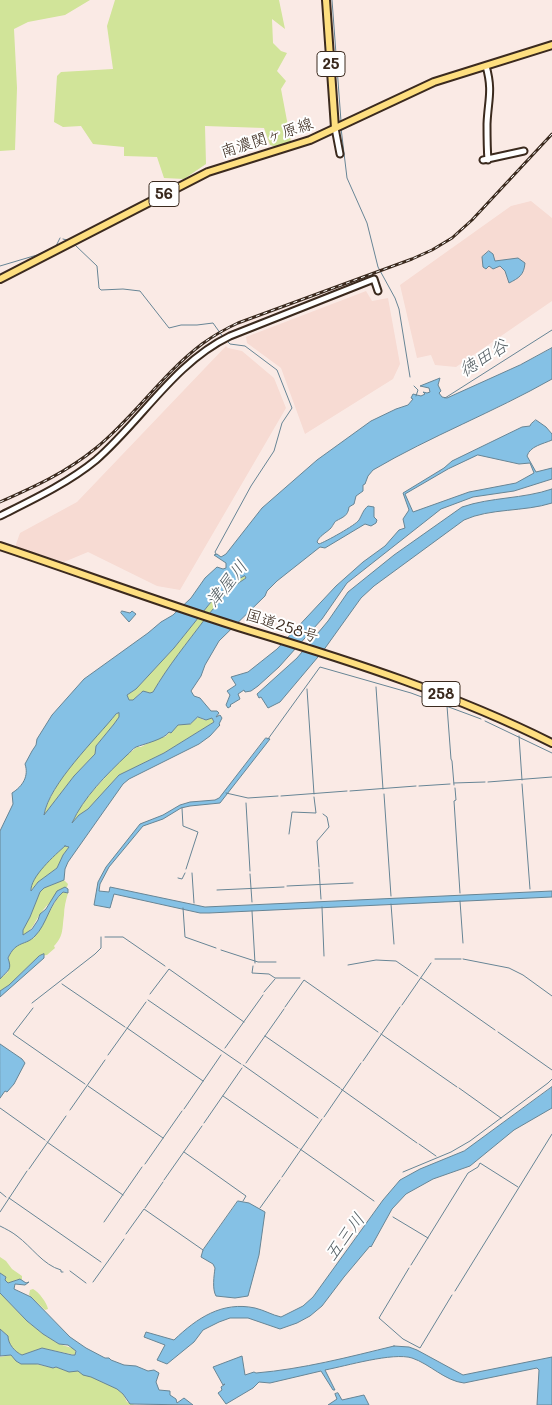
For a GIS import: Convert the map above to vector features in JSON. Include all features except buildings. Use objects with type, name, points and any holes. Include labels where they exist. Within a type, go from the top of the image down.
[{"type":"main road","name":"25","points":[[326,0],[335,128]]},
{"type":"main road","name":"南濃関ヶ原線","points":[[0,279],[208,172],[298,144],[434,82],[552,45]]},
{"type":"main road","name":"国道258号","points":[[0,546],[251,631],[410,682],[482,710],[552,743]]},
{"type":"street","points":[[486,66],[491,88],[485,160],[524,151]]},
{"type":"street","points":[[335,128],[340,154]]},
{"type":"street","points":[[0,516],[50,490],[95,460],[191,360],[224,339],[374,279],[378,290]]},
{"type":"shaded area","points":[[531,201],[552,218],[552,301],[456,367],[435,365],[431,355],[417,358],[400,285],[511,206]]},
{"type":"shaded area","points":[[366,291],[372,301],[388,298],[400,364],[393,379],[305,434],[281,368],[247,343],[246,337]]},
{"type":"shaded area","points":[[226,346],[242,351],[274,378],[286,408],[180,590],[157,586],[88,552],[64,562],[15,547],[20,533],[77,502]]},
{"type":"green space","points":[[0,0],[90,0],[65,15],[28,22],[14,29],[17,88],[15,150],[0,151]]},
{"type":"green space","points":[[115,0],[279,0],[285,29],[272,19],[273,43],[281,51],[287,53],[277,71],[286,81],[281,89],[291,142],[276,147],[270,145],[264,128],[205,126],[206,164],[184,179],[164,178],[157,157],[124,156],[124,147],[93,144],[81,126],[63,127],[54,122],[57,76],[61,72],[113,69],[107,26]]},
{"type":"green space","points":[[245,576],[246,578],[219,602],[205,619],[171,664],[153,692],[141,692],[133,700],[129,700],[127,695],[136,689],[174,648],[211,602],[231,583]]},
{"type":"green space","points":[[119,713],[119,717],[96,746],[95,754],[74,776],[44,815],[48,802],[59,782],[88,744]]},
{"type":"green space","points":[[198,717],[204,720],[212,718],[214,722],[164,753],[119,775],[88,809],[72,823],[79,809],[92,792],[121,760],[137,747],[141,747],[159,737],[165,737],[178,725],[190,724]]},
{"type":"green space","points":[[65,846],[69,847],[57,868],[38,882],[30,891],[31,885],[38,873]]},
{"type":"green space","points":[[64,880],[68,884],[67,887],[53,899],[32,928],[23,935],[23,930],[40,892],[44,888]]},
{"type":"green space","points":[[63,892],[68,893],[62,932],[60,939],[54,946],[55,948],[47,955],[39,956],[9,985],[0,991],[0,979],[8,972],[9,955],[16,946],[34,938]]},
{"type":"green space","points":[[0,1257],[22,1276],[22,1280],[6,1282],[6,1277],[0,1273]]},
{"type":"green space","points":[[33,1289],[42,1298],[48,1309],[45,1310],[29,1295],[30,1290]]},
{"type":"green space","points":[[0,1293],[27,1321],[43,1334],[59,1344],[75,1349],[75,1355],[42,1348],[22,1355],[17,1352],[12,1347],[8,1336],[0,1329]]},
{"type":"green space","points":[[11,1355],[21,1364],[36,1364],[56,1367],[66,1371],[78,1371],[116,1388],[123,1394],[127,1402],[135,1405],[0,1405],[0,1357]]},
{"type":"water","points":[[489,251],[493,254],[495,261],[518,258],[525,263],[522,273],[518,278],[509,283],[505,271],[500,266],[493,269],[489,266],[486,269],[483,267],[482,257]]},
{"type":"water","name":"津屋川","points":[[552,348],[552,379],[373,470],[363,485],[363,491],[356,496],[354,504],[317,542],[319,544],[322,543],[352,526],[359,520],[368,506],[374,507],[376,523],[371,526],[365,524],[325,548],[320,547],[277,581],[267,591],[265,596],[219,641],[191,691],[211,711],[219,713],[216,717],[220,715],[222,718],[220,725],[199,744],[129,779],[123,784],[68,862],[64,880],[44,888],[40,892],[23,930],[23,935],[32,929],[40,914],[46,909],[57,891],[65,887],[68,889],[68,893],[63,892],[54,902],[35,936],[14,948],[8,958],[9,969],[0,979],[0,831],[13,804],[12,793],[26,777],[25,764],[36,745],[37,739],[52,715],[84,679],[173,615],[191,598],[205,578],[217,567],[226,568],[226,563],[214,555],[217,554],[221,557],[226,554],[262,508],[317,460],[371,421],[408,405],[413,399],[411,398],[413,394],[421,396],[425,394],[423,392],[430,392],[429,388],[420,386],[440,378],[438,385],[441,391],[439,393],[442,397],[447,398],[520,365]],"holes":[[[245,576],[246,578],[214,607],[171,664],[153,692],[143,691],[133,700],[129,700],[127,695],[136,689],[174,648],[211,602],[231,583]],[[119,713],[119,717],[96,746],[95,754],[74,776],[44,815],[48,803],[64,776],[116,714]],[[198,717],[206,720],[212,718],[214,722],[164,753],[119,775],[88,809],[72,823],[82,804],[96,787],[133,749],[159,739],[169,732],[171,733],[178,725],[190,724]],[[65,846],[69,847],[57,868],[38,882],[31,891],[34,879]]]},
{"type":"water","points":[[536,420],[552,434],[552,440],[534,448],[527,456],[536,472],[552,468],[552,479],[514,491],[473,497],[441,509],[347,583],[322,619],[279,667],[251,691],[245,692],[244,690],[238,694],[240,699],[228,708],[226,705],[230,695],[227,691],[236,685],[231,677],[248,672],[277,649],[336,586],[363,562],[385,546],[399,530],[405,528],[403,519],[409,510],[403,493],[452,461]],"holes":[[[478,455],[519,464],[530,463],[534,473],[516,483],[469,492],[413,512],[405,494],[448,469]]]},
{"type":"water","points":[[552,489],[552,503],[474,516],[464,520],[374,586],[361,598],[323,651],[280,702],[268,708],[261,697],[259,698],[257,694],[297,658],[328,621],[348,592],[394,555],[462,507],[484,501],[530,495]]},
{"type":"water","points":[[122,611],[130,613],[132,611],[136,614],[129,622],[121,613]]},
{"type":"water","points":[[266,738],[270,739],[220,803],[181,808],[163,819],[143,826],[109,867],[100,884],[99,891],[109,892],[110,887],[205,907],[552,891],[552,897],[200,913],[114,894],[110,908],[94,905],[98,882],[106,867],[140,824],[163,815],[180,805],[219,798]]},
{"type":"water","points":[[44,954],[44,958],[0,997],[0,991],[9,985],[39,956]]},
{"type":"water","points":[[0,1044],[25,1063],[14,1084],[0,1098]]},
{"type":"water","points":[[552,1087],[552,1108],[514,1130],[470,1166],[433,1179],[406,1194],[392,1209],[371,1247],[344,1277],[322,1306],[310,1316],[280,1329],[248,1318],[230,1318],[203,1330],[194,1342],[167,1364],[157,1360],[165,1345],[144,1337],[146,1332],[174,1340],[201,1318],[221,1309],[243,1306],[281,1317],[303,1306],[313,1297],[383,1200],[400,1180],[420,1169],[464,1151]]},
{"type":"water","points":[[238,1201],[249,1203],[265,1212],[259,1255],[248,1296],[235,1298],[216,1296],[214,1286],[215,1268],[213,1264],[201,1257],[203,1250]]},
{"type":"water","points":[[0,1273],[6,1277],[5,1280],[8,1283],[20,1279],[26,1283],[29,1282],[25,1285],[15,1284],[14,1289],[31,1297],[70,1337],[86,1348],[124,1365],[136,1366],[148,1371],[154,1370],[159,1373],[156,1382],[159,1390],[170,1391],[170,1395],[176,1399],[177,1403],[184,1398],[193,1405],[130,1404],[117,1389],[83,1375],[78,1371],[69,1372],[56,1367],[38,1364],[21,1364],[11,1355],[0,1356],[0,1329],[8,1336],[12,1347],[22,1355],[42,1348],[72,1355],[75,1355],[76,1351],[68,1345],[59,1344],[27,1321],[0,1293]]},
{"type":"water","points":[[394,1346],[409,1347],[417,1350],[463,1375],[552,1357],[552,1405],[537,1405],[539,1370],[537,1368],[464,1383],[450,1379],[419,1361],[404,1357],[382,1358],[325,1370],[335,1390],[333,1390],[321,1371],[270,1383],[259,1382],[253,1388],[226,1404],[218,1393],[225,1384],[223,1385],[213,1367],[242,1356],[245,1375],[254,1372],[308,1366]]},
{"type":"water","points":[[338,1393],[342,1400],[364,1395],[369,1405],[328,1405],[337,1399],[335,1394]]},
{"type":"waterway","points":[[332,0],[341,121]]},
{"type":"waterway","points":[[341,128],[347,178],[367,223],[378,267],[399,309],[410,377]]},
{"type":"waterway","points":[[0,266],[37,255],[56,246],[60,238]]},
{"type":"waterway","points":[[63,239],[67,240]]},
{"type":"waterway","points":[[75,245],[97,266],[99,288],[101,290],[123,289],[140,291],[169,328],[181,325],[213,323],[223,337]]},
{"type":"waterway","name":"徳田谷","points":[[445,398],[552,330]]},
{"type":"waterway","points":[[216,554],[215,552],[251,486],[274,451],[282,423],[292,408],[277,370],[245,346],[230,344],[226,340]]},
{"type":"waterway","points":[[414,386],[418,390],[416,396]]},
{"type":"waterway","points":[[268,739],[320,667],[411,693],[481,719]]},
{"type":"waterway","points":[[376,687],[383,789]]},
{"type":"waterway","points":[[307,689],[314,794]]},
{"type":"waterway","points":[[447,706],[454,785]]},
{"type":"waterway","points":[[485,721],[552,753]]},
{"type":"waterway","points":[[519,736],[522,780]]},
{"type":"waterway","points":[[488,782],[552,777]]},
{"type":"waterway","points":[[454,783],[485,782]]},
{"type":"waterway","points":[[419,786],[450,784]]},
{"type":"waterway","points":[[522,784],[530,889]]},
{"type":"waterway","points":[[350,791],[416,786]]},
{"type":"waterway","points":[[455,788],[456,800],[454,801],[460,893]]},
{"type":"waterway","points":[[281,796],[347,791]]},
{"type":"waterway","points":[[226,793],[248,798],[278,796]]},
{"type":"waterway","points":[[384,794],[391,896]]},
{"type":"waterway","points":[[289,834],[292,812],[316,813],[314,797]]},
{"type":"waterway","points":[[246,803],[250,871]]},
{"type":"waterway","points":[[182,808],[183,826],[198,832],[186,869]]},
{"type":"waterway","points":[[319,867],[317,841],[329,827],[327,817],[323,814]]},
{"type":"waterway","points":[[319,869],[321,899]]},
{"type":"waterway","points":[[178,878],[182,879],[185,873]]},
{"type":"waterway","points":[[192,873],[194,903]]},
{"type":"waterway","points":[[250,874],[252,902]]},
{"type":"waterway","points":[[287,886],[353,883]]},
{"type":"waterway","points":[[217,890],[284,887]]},
{"type":"waterway","points":[[460,901],[463,943]]},
{"type":"waterway","points":[[391,904],[394,944]]},
{"type":"waterway","points":[[322,907],[324,956]]},
{"type":"waterway","points":[[183,908],[185,937],[216,948]]},
{"type":"waterway","points":[[252,911],[255,963]]},
{"type":"waterway","points":[[32,1003],[95,954],[101,948],[101,937]]},
{"type":"waterway","points":[[105,937],[123,937],[165,966]]},
{"type":"waterway","points":[[221,950],[258,962],[276,962]]},
{"type":"waterway","points":[[435,959],[461,959]]},
{"type":"waterway","points":[[463,959],[509,968],[523,975],[552,996]]},
{"type":"waterway","points":[[348,965],[376,960],[396,961],[418,976]]},
{"type":"waterway","points":[[402,1005],[431,963]]},
{"type":"waterway","points":[[253,966],[252,973],[269,974],[275,978],[300,978]]},
{"type":"waterway","points":[[150,994],[169,969],[244,1022]]},
{"type":"waterway","points":[[421,978],[495,1030]]},
{"type":"waterway","points":[[264,992],[275,979]]},
{"type":"waterway","points":[[285,1007],[304,980],[378,1032]]},
{"type":"waterway","points":[[62,984],[125,1027]]},
{"type":"waterway","points":[[225,1048],[263,995]]},
{"type":"waterway","points":[[148,1000],[241,1064]]},
{"type":"waterway","points":[[108,1055],[146,1002]]},
{"type":"waterway","points":[[363,1061],[400,1007]]},
{"type":"waterway","points":[[33,1008],[13,1034],[85,1084]]},
{"type":"waterway","points":[[246,1063],[284,1009]]},
{"type":"waterway","points":[[127,1028],[203,1081]]},
{"type":"waterway","points":[[498,1032],[552,1070]]},
{"type":"waterway","points":[[381,1034],[457,1087]]},
{"type":"waterway","points":[[265,1036],[340,1088]]},
{"type":"waterway","points":[[184,1109],[221,1055]]},
{"type":"waterway","points":[[70,1110],[105,1060]]},
{"type":"waterway","points":[[324,1117],[361,1063]]},
{"type":"waterway","points":[[243,1065],[318,1118]]},
{"type":"waterway","points":[[204,1123],[242,1068]]},
{"type":"waterway","points":[[403,1172],[451,1152],[470,1141],[552,1079]]},
{"type":"waterway","points":[[88,1086],[163,1138]]},
{"type":"waterway","points":[[459,1088],[501,1118]]},
{"type":"waterway","points":[[341,1089],[417,1143]]},
{"type":"waterway","points":[[223,1096],[298,1148]]},
{"type":"waterway","points":[[0,1108],[45,1140]]},
{"type":"waterway","points":[[145,1164],[182,1111]]},
{"type":"waterway","points":[[29,1169],[66,1116]]},
{"type":"waterway","points":[[282,1177],[322,1119]]},
{"type":"waterway","points":[[164,1180],[202,1126]]},
{"type":"waterway","points":[[455,1291],[552,1134]]},
{"type":"waterway","points":[[47,1142],[123,1195]]},
{"type":"waterway","points":[[419,1144],[436,1156]]},
{"type":"waterway","points":[[300,1149],[374,1201]]},
{"type":"waterway","points":[[184,1152],[246,1196],[243,1201]]},
{"type":"waterway","points":[[411,1265],[468,1173],[478,1167],[480,1163],[518,1187]]},
{"type":"waterway","points":[[104,1222],[142,1167]]},
{"type":"waterway","points":[[0,1212],[27,1171]]},
{"type":"waterway","points":[[260,1208],[280,1180]]},
{"type":"waterway","points":[[145,1208],[163,1182]]},
{"type":"waterway","points":[[0,1192],[6,1197]]},
{"type":"waterway","points":[[9,1198],[101,1262]]},
{"type":"waterway","points":[[126,1234],[144,1209],[203,1250]]},
{"type":"waterway","points":[[393,1217],[428,1238]]},
{"type":"waterway","points":[[0,1226],[17,1236],[43,1260],[63,1272]]},
{"type":"waterway","points":[[93,1282],[124,1239]]},
{"type":"waterway","points":[[409,1268],[379,1318],[403,1339],[420,1348],[452,1295]]},
{"type":"waterway","points":[[70,1271],[86,1283]]},
{"type":"railway","points":[[0,502],[50,478],[85,457],[110,436],[188,356],[219,333],[238,323],[412,259],[452,238],[472,220],[552,134]]},
{"type":"water label","name":"五三川","points":[[345,1237]]}]
